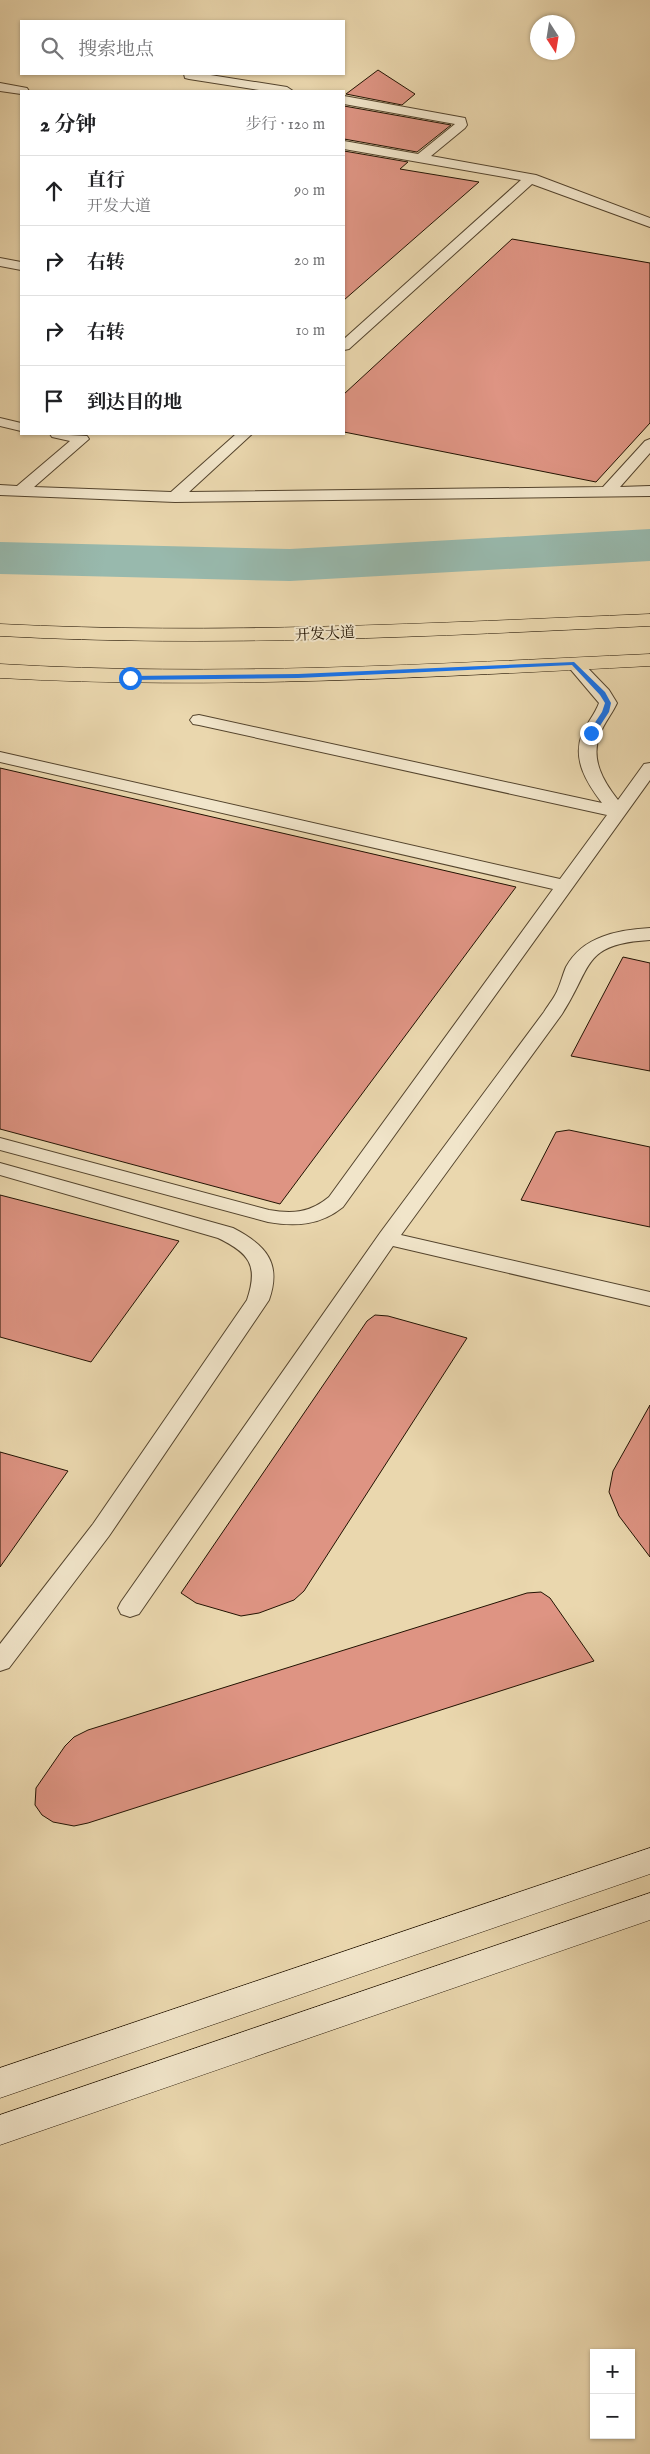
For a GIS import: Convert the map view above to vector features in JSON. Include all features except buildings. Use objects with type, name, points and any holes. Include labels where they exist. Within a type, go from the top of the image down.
[{"type":"main road","name":"开发大道","points":[[0,630],[138,637],[215,638],[650,620]]},
{"type":"main road","points":[[0,672],[130,678],[214,678],[650,660]]},
{"type":"main road","points":[[0,2083],[650,1861]]},
{"type":"main road","points":[[0,2130],[650,1906]]},
{"type":"lane","points":[[189,75],[281,90]]},
{"type":"lane","points":[[0,88],[20,91]]},
{"type":"lane","points":[[345,100],[461,121],[461,125],[421,158]]},
{"type":"lane","points":[[345,145],[531,178],[650,224]]},
{"type":"lane","points":[[345,345],[531,178]]},
{"type":"lane","points":[[0,262],[20,266]]},
{"type":"lane","points":[[345,326],[362,330]]},
{"type":"lane","points":[[0,422],[20,426]]},
{"type":"lane","points":[[20,491],[82,439],[61,435]]},
{"type":"lane","points":[[174,497],[244,435]]},
{"type":"lane","points":[[607,492],[650,444]]},
{"type":"lane","points":[[0,490],[174,497],[650,491]]},
{"type":"lane","points":[[574,664],[603,694],[608,703],[605,712],[591,733],[587,746],[587,760],[599,786],[618,812]]},
{"type":"lane","points":[[200,720],[618,812]]},
{"type":"lane","points":[[0,756],[564,886]]},
{"type":"lane","points":[[0,1144],[287,1220],[309,1218],[326,1212],[336,1202],[650,768]]},
{"type":"lane","points":[[130,1608],[388,1238],[556,1008],[567,991],[575,967],[584,955],[600,944],[619,937],[650,934]]},
{"type":"lane","points":[[0,1169],[234,1235],[256,1254],[263,1264],[265,1276],[264,1288],[258,1300],[101,1530],[0,1662]]},
{"type":"lane","points":[[388,1238],[650,1299]]},
{"type":"waterway","points":[[0,558],[14,560],[290,565],[650,545]]},
{"type":"route","points":[[130,678],[298,676],[574,664],[603,694],[608,703],[605,712],[591,733]]}]
